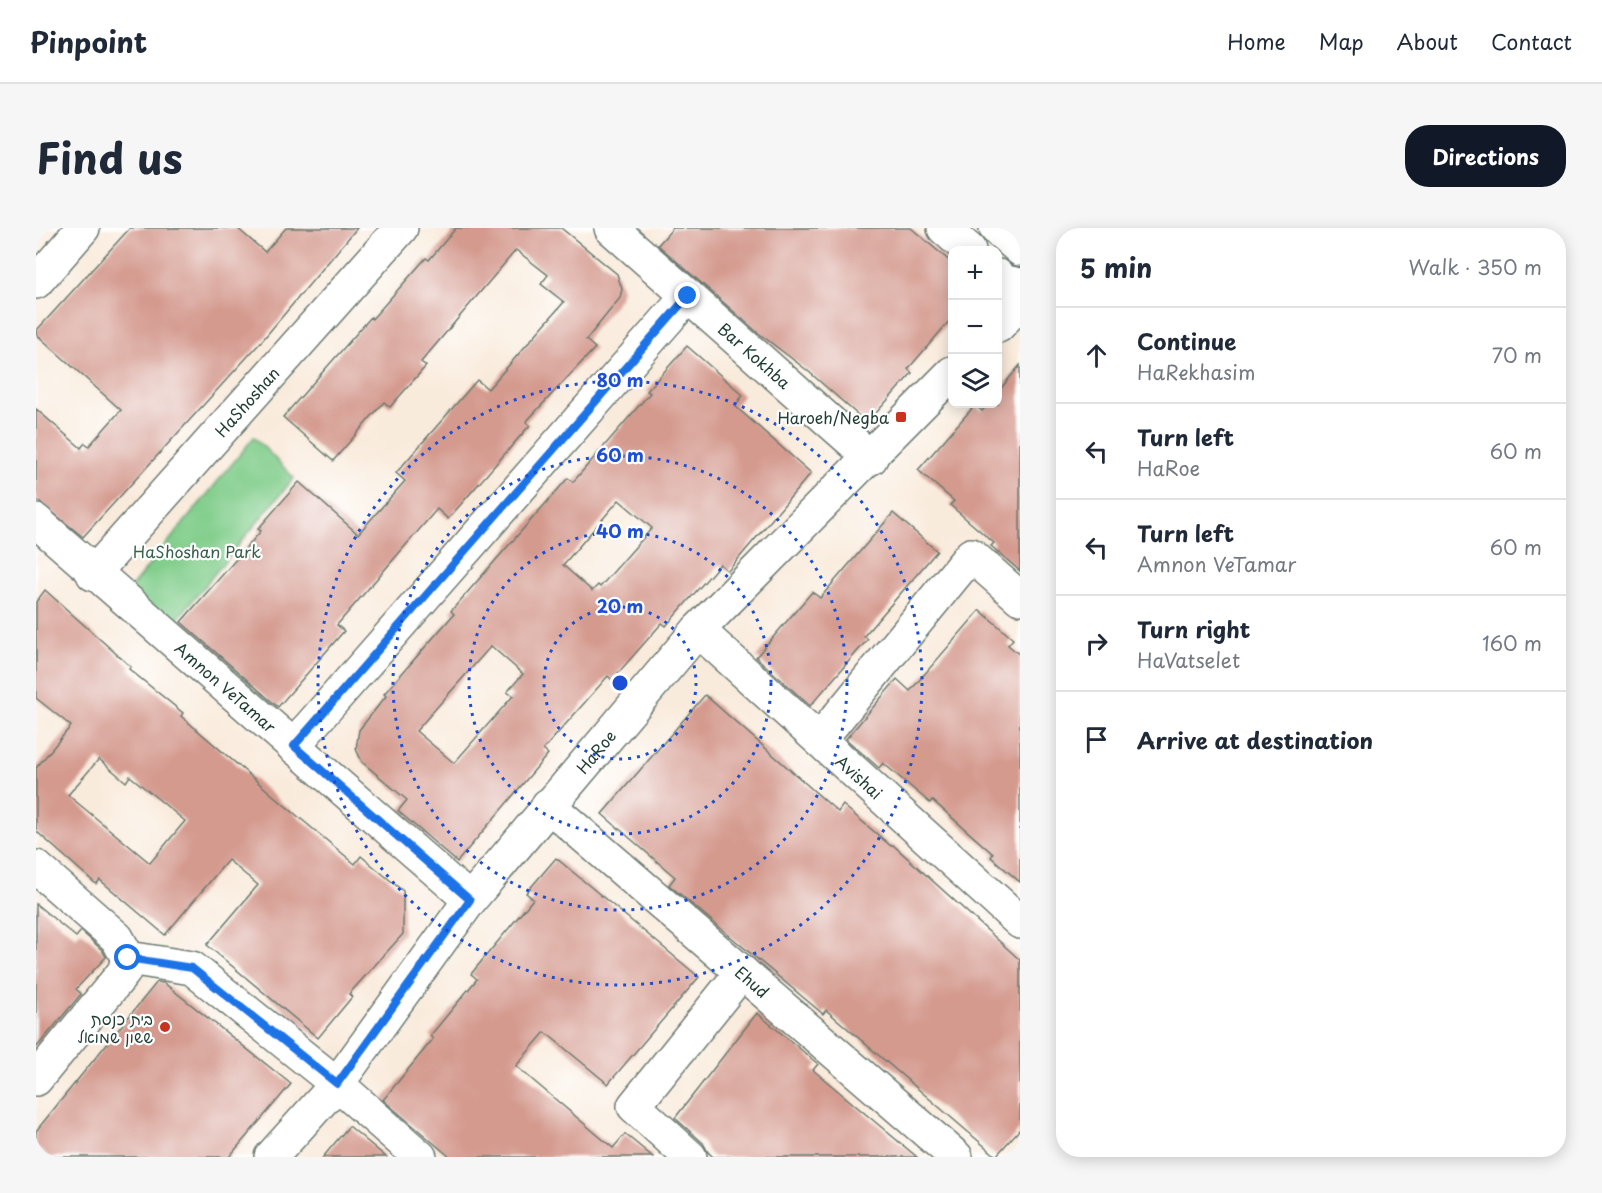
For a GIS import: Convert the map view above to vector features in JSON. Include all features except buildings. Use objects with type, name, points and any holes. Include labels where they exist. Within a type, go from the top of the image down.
[{"type":"street","points":[[36,282],[82,228]]},
{"type":"street","name":"HaShoshan","points":[[93,574],[401,228]]},
{"type":"street","name":"Bar Kokhba","points":[[611,228],[871,458]]},
{"type":"street","points":[[944,228],[964,246]]},
{"type":"street","points":[[996,228],[1020,249]]},
{"type":"street","points":[[1002,279],[1020,285]]},
{"type":"street","points":[[294,746],[688,296]]},
{"type":"street","points":[[1002,322],[1020,302]]},
{"type":"street","name":"HaRoe","points":[[272,1157],[337,1084],[470,900],[698,630],[871,458],[948,377]]},
{"type":"street","name":"Amnon VeTamar","points":[[36,521],[93,574],[470,900]]},
{"type":"street","points":[[820,739],[971,555],[1020,597]]},
{"type":"street","name":"Avishai","points":[[698,630],[1020,922]]},
{"type":"street","name":"Ehud","points":[[548,805],[956,1157]]},
{"type":"street","points":[[36,867],[117,938],[128,958],[124,972],[36,1079]]},
{"type":"street","points":[[128,958],[192,968],[337,1084],[420,1157]]},
{"type":"street","points":[[690,1157],[634,1106],[742,972]]},
{"type":"green space","name":"HaShoshan Park","points":[[254,437],[294,478],[169,629],[128,591]]},
{"type":"place","name":"Haroeh/Negba","points":[[901,417]]},
{"type":"place","name":"בית כנסת ששון שמואל","points":[[165,1027]]},
{"type":"route","points":[[128,958],[192,968],[337,1084],[470,900],[294,746],[688,296]]}]
